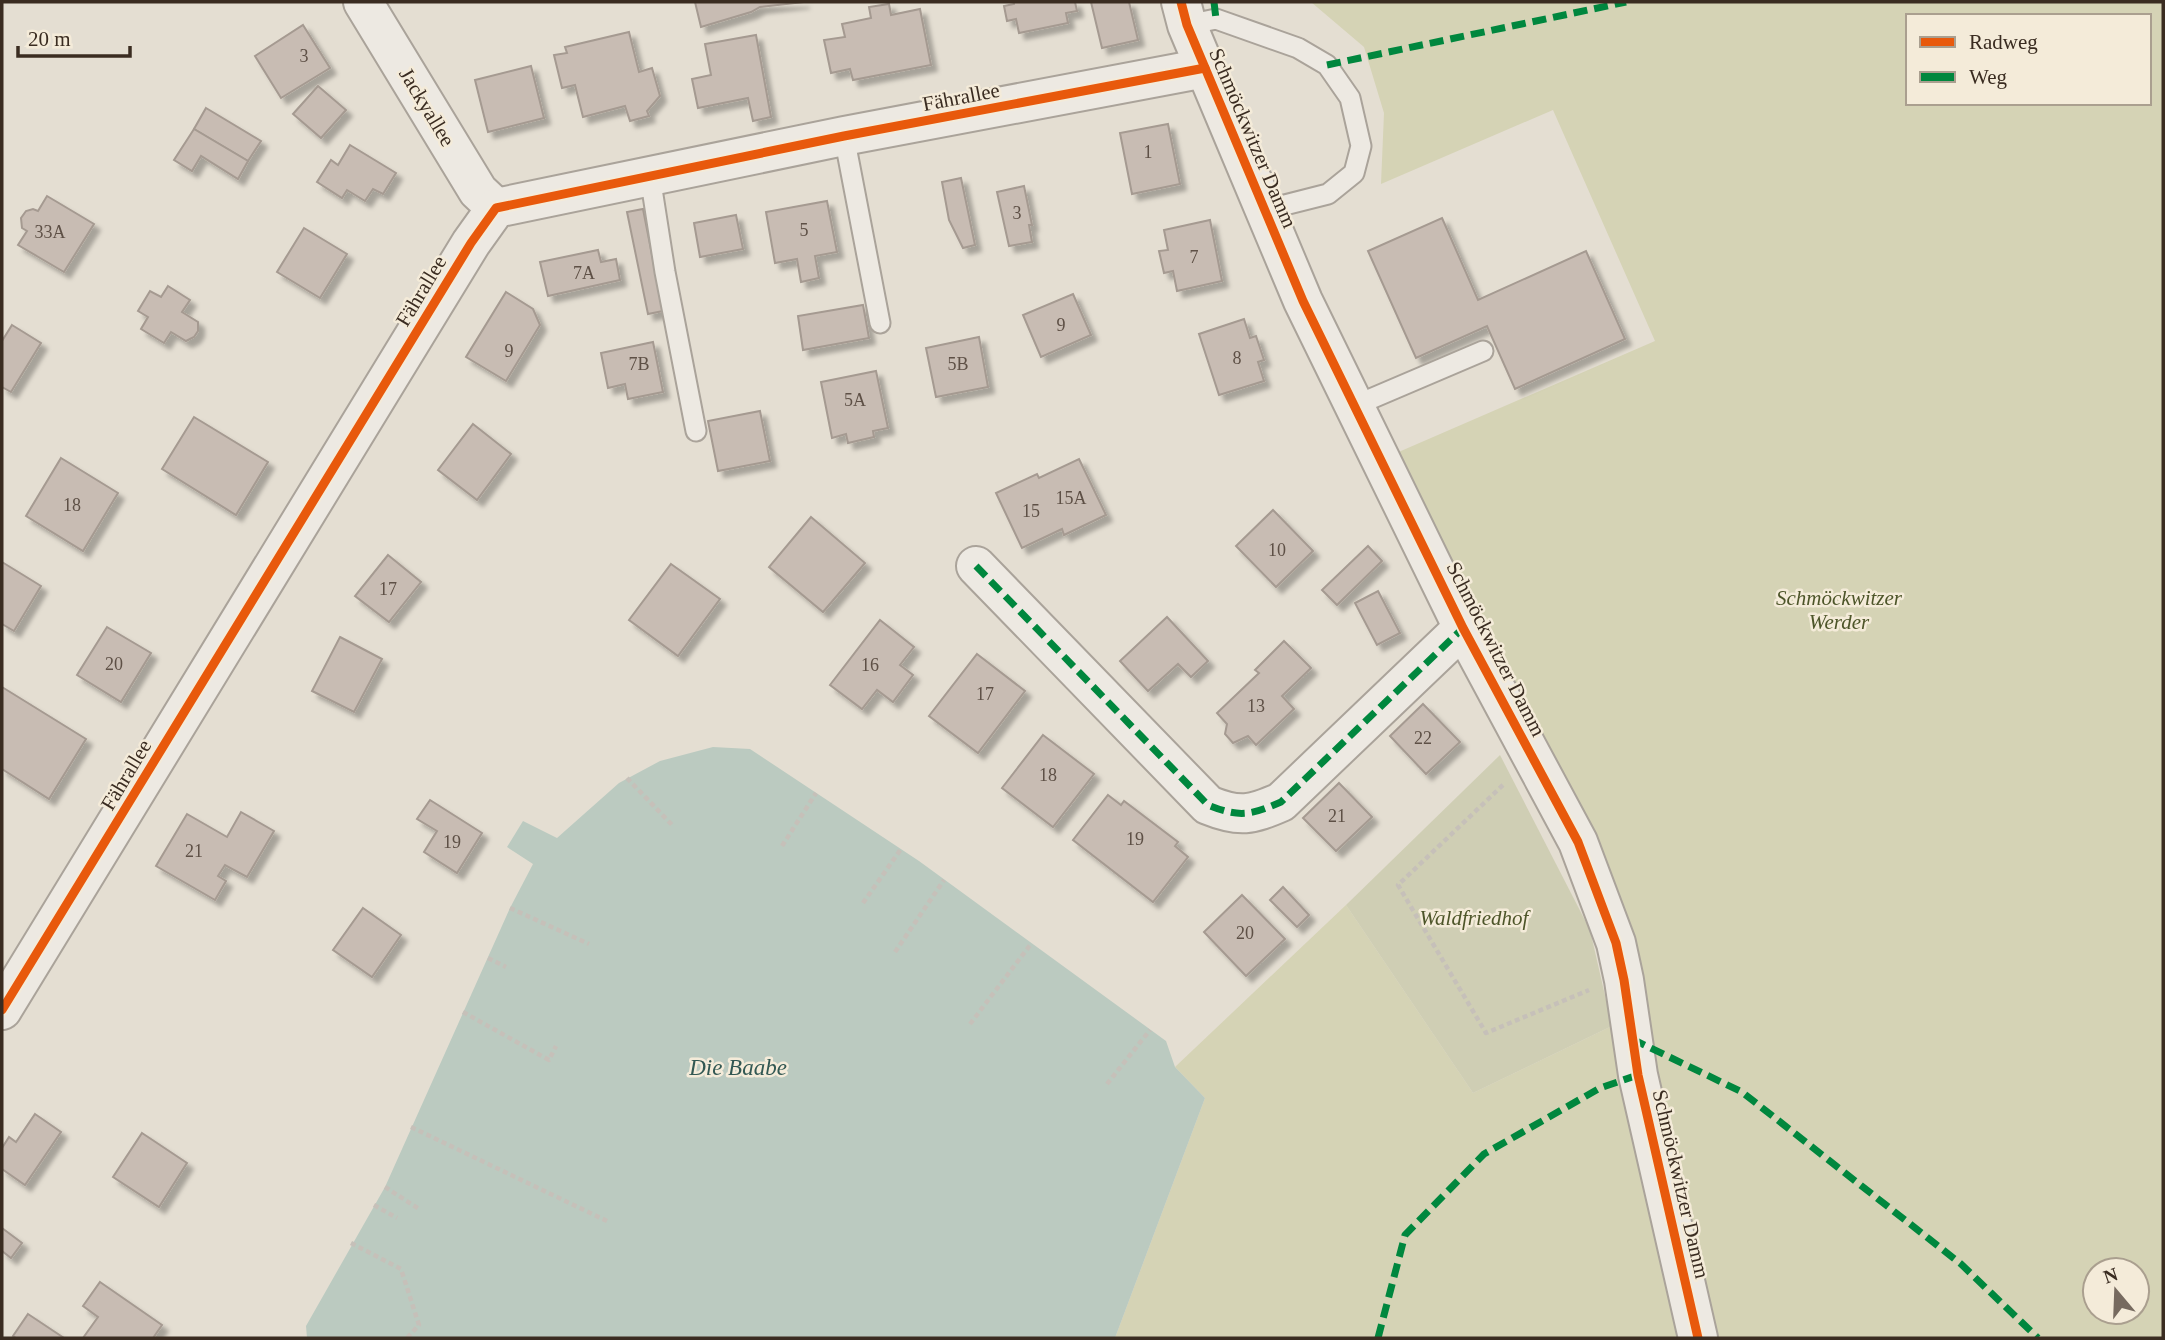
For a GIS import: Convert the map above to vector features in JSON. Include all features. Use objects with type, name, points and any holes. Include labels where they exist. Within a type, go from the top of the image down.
[{"type":"street","name":"Jackyallee","points":[[363,2],[478,191],[496,208]]},
{"type":"street","name":"Schmöckwitzer Damm","points":[[1184,13],[1290,273],[1463,628],[1577,842],[1616,943],[1638,1075],[1698,1338]]},
{"type":"street","name":"Fährallee","points":[[2,1010],[471,243],[496,208],[845,136],[1205,68]]},
{"type":"street","name":"Schmöckwitzer Damm","points":[[976,566],[1208,805],[1229,814],[1255,813],[1281,802],[1463,628]]},
{"type":"lane","points":[[1184,13],[1216,19],[1298,48],[1327,65],[1350,99],[1361,146],[1354,173],[1328,194],[1265,210]]},
{"type":"lane","points":[[845,136],[880,323]]},
{"type":"lane","points":[[650,176],[665,272],[696,431]]},
{"type":"lane","points":[[1354,406],[1483,351]]},
{"type":"path","points":[[1533,760],[1511,777],[1398,885],[1486,1033],[1603,984],[1624,980]]},
{"type":"path","points":[[627,778],[674,827]]},
{"type":"path","points":[[782,846],[816,793]]},
{"type":"path","points":[[863,902],[901,849]]},
{"type":"path","points":[[895,952],[944,880]]},
{"type":"path","points":[[510,908],[589,944]]},
{"type":"path","points":[[970,1024],[1031,944]]},
{"type":"path","points":[[488,958],[506,967]]},
{"type":"path","points":[[463,1012],[549,1060],[556,1046]]},
{"type":"path","points":[[1107,1084],[1150,1030]]},
{"type":"path","points":[[411,1127],[607,1221]]},
{"type":"path","points":[[385,1187],[419,1209]]},
{"type":"path","points":[[374,1205],[397,1218]]},
{"type":"path","points":[[351,1243],[401,1269],[419,1325],[407,1338]]},
{"type":"green space","name":"Schmöckwitzer Werder","points":[[1311,2],[2163,2],[2163,1338],[1716,1338],[1637,974],[1394,454],[1655,341],[1553,110],[1381,184],[1384,113],[1364,47]]},
{"type":"green space","name":"Waldfriedhof","points":[[1500,755],[1590,930],[1612,1026],[1473,1093],[1346,905]]},
{"type":"green space","points":[[1346,905],[1473,1093],[1612,1026],[1681,1338],[1115,1338],[1205,1098],[1175,1067]]},
{"type":"water","name":"Die Baabe","points":[[713,747],[750,749],[919,861],[1166,1041],[1175,1067],[1205,1098],[1115,1338],[307,1338],[306,1326],[385,1187],[510,908],[533,864],[507,847],[523,821],[557,838],[619,783],[660,761]]},
{"type":"building","points":[[695,2],[804,2],[760,7],[701,27]]},
{"type":"building","points":[[1014,2],[1075,2],[1077,11],[1066,13],[1068,23],[1019,33],[1016,19],[1007,21],[1004,6]]},
{"type":"building","points":[[1091,2],[1129,2],[1138,40],[1102,48]]},
{"type":"building","points":[[889,4],[891,15],[920,9],[931,65],[853,80],[850,69],[831,73],[824,40],[845,37],[842,24],[871,18],[869,7]]},
{"type":"building","points":[[303,25],[330,68],[281,98],[255,56]]},
{"type":"building","points":[[629,32],[639,72],[652,68],[660,96],[647,111],[649,116],[630,121],[625,106],[583,117],[575,85],[562,88],[554,55],[567,53],[565,47]]},
{"type":"building","points":[[756,35],[771,117],[753,121],[748,98],[698,108],[692,79],[711,75],[705,44]]},
{"type":"building","points":[[531,66],[544,118],[488,132],[475,80]]},
{"type":"building","points":[[318,86],[346,110],[321,138],[293,114]]},
{"type":"building","points":[[206,108],[261,141],[248,161],[194,129]]},
{"type":"building","points":[[1168,124],[1180,184],[1132,194],[1120,133]]},
{"type":"building","points":[[194,129],[248,161],[238,179],[201,156],[192,171],[174,160]]},
{"type":"building","points":[[350,145],[396,173],[383,194],[373,189],[365,201],[347,190],[342,198],[317,182],[331,160],[338,165]]},
{"type":"building","points":[[961,178],[975,245],[963,248],[949,220],[942,182]]},
{"type":"building","points":[[1024,186],[1032,225],[1029,225],[1032,242],[1009,246],[997,192]]},
{"type":"building","points":[[47,196],[94,224],[64,272],[18,245],[27,231],[22,228],[21,218],[26,211],[38,211]]},
{"type":"building","points":[[827,201],[837,252],[815,256],[819,278],[801,282],[797,259],[775,263],[766,212]]},
{"type":"building","points":[[643,209],[663,311],[648,314],[627,212]]},
{"type":"building","points":[[736,215],[743,249],[700,257],[694,223]]},
{"type":"building","points":[[1442,218],[1478,300],[1586,251],[1625,339],[1515,389],[1487,326],[1416,358],[1368,251]]},
{"type":"building","points":[[1210,220],[1222,281],[1177,291],[1173,271],[1164,273],[1159,251],[1168,250],[1164,230]]},
{"type":"building","points":[[304,228],[347,254],[320,298],[277,272]]},
{"type":"building","points":[[598,250],[601,262],[616,259],[620,280],[548,296],[540,262]]},
{"type":"building","points":[[168,286],[190,300],[182,312],[198,322],[198,331],[186,341],[171,332],[164,343],[141,329],[148,317],[138,311],[150,291],[161,297]]},
{"type":"building","points":[[506,292],[533,309],[540,325],[506,381],[466,357]]},
{"type":"building","points":[[1073,294],[1091,335],[1041,357],[1023,315]]},
{"type":"building","points":[[863,305],[869,338],[803,350],[798,316]]},
{"type":"building","points":[[1244,319],[1250,338],[1256,336],[1264,360],[1258,362],[1264,381],[1219,395],[1199,334]]},
{"type":"building","points":[[12,325],[41,343],[11,392],[2,387],[2,341]]},
{"type":"building","points":[[979,337],[988,387],[936,397],[926,348]]},
{"type":"building","points":[[653,342],[663,392],[628,399],[625,384],[608,388],[601,353]]},
{"type":"building","points":[[876,371],[888,428],[873,431],[874,437],[848,443],[846,434],[832,438],[821,382]]},
{"type":"building","points":[[760,411],[770,461],[718,471],[708,421]]},
{"type":"building","points":[[194,417],[268,462],[236,515],[162,469]]},
{"type":"building","points":[[473,424],[511,454],[477,500],[438,470]]},
{"type":"building","points":[[61,458],[118,493],[83,551],[26,516]]},
{"type":"building","points":[[1079,459],[1106,515],[1064,535],[1062,529],[1022,548],[996,493],[1037,474],[1039,478]]},
{"type":"building","points":[[1273,510],[1313,551],[1276,587],[1236,546]]},
{"type":"building","points":[[811,517],[865,563],[823,612],[769,567]]},
{"type":"building","points":[[1368,546],[1382,561],[1337,605],[1322,590]]},
{"type":"building","points":[[388,555],[421,582],[389,622],[355,596]]},
{"type":"building","points":[[2,562],[41,586],[14,631],[2,624]]},
{"type":"building","points":[[671,564],[720,599],[678,656],[629,620]]},
{"type":"building","points":[[1378,591],[1400,633],[1377,645],[1355,603]]},
{"type":"building","points":[[1167,617],[1208,661],[1191,677],[1178,664],[1148,691],[1120,661]]},
{"type":"building","points":[[880,620],[914,647],[900,665],[913,675],[893,702],[877,690],[862,709],[830,685]]},
{"type":"building","points":[[107,627],[151,653],[121,702],[77,675]]},
{"type":"building","points":[[340,637],[382,659],[354,712],[312,691]]},
{"type":"building","points":[[1284,641],[1311,668],[1282,696],[1294,709],[1256,745],[1248,736],[1233,743],[1225,734],[1227,724],[1217,713],[1259,673],[1255,670]]},
{"type":"building","points":[[977,654],[1025,691],[978,753],[929,716]]},
{"type":"building","points":[[2,687],[86,739],[49,799],[2,769]]},
{"type":"building","points":[[1423,704],[1460,742],[1426,774],[1390,736]]},
{"type":"building","points":[[1043,735],[1094,774],[1053,827],[1002,788]]},
{"type":"building","points":[[1339,783],[1372,817],[1336,851],[1303,818]]},
{"type":"building","points":[[1108,795],[1121,805],[1124,801],[1178,842],[1175,846],[1188,857],[1153,902],[1073,840]]},
{"type":"building","points":[[430,800],[482,833],[457,873],[424,852],[437,831],[417,819]]},
{"type":"building","points":[[241,812],[274,831],[247,877],[225,865],[218,876],[226,881],[215,900],[156,866],[187,814],[227,837]]},
{"type":"building","points":[[1283,887],[1309,915],[1297,927],[1270,900]]},
{"type":"building","points":[[1242,895],[1285,939],[1246,976],[1204,932]]},
{"type":"building","points":[[363,908],[401,935],[372,977],[333,950]]},
{"type":"building","points":[[35,1114],[61,1132],[25,1185],[2,1169],[2,1148],[9,1137],[16,1142]]},
{"type":"building","points":[[142,1133],[187,1163],[159,1207],[113,1177]]},
{"type":"building","points":[[2,1228],[22,1243],[11,1258],[2,1251]]},
{"type":"building","points":[[100,1282],[162,1325],[153,1338],[83,1338],[98,1317],[83,1306]]},
{"type":"building","points":[[28,1314],[64,1338],[13,1336]]},
{"type":"marked path","points":[[1214,2],[1216,19]]},
{"type":"marked path","points":[[1327,65],[1626,2]]},
{"type":"marked path","points":[[976,566],[1208,805],[1229,812],[1253,812],[1281,802],[1463,628]]},
{"type":"marked path","points":[[1632,1039],[1742,1092],[1961,1264],[2038,1338]]},
{"type":"marked path","points":[[1378,1338],[1405,1235],[1484,1154],[1600,1088],[1638,1075]]},
{"type":"cycle path","points":[[1181,2],[1187,25],[1303,301],[1463,628],[1578,842],[1616,943],[1638,1075],[1698,1338]]},
{"type":"cycle path","points":[[2,1010],[471,243],[496,208],[844,136],[1205,68]]}]
